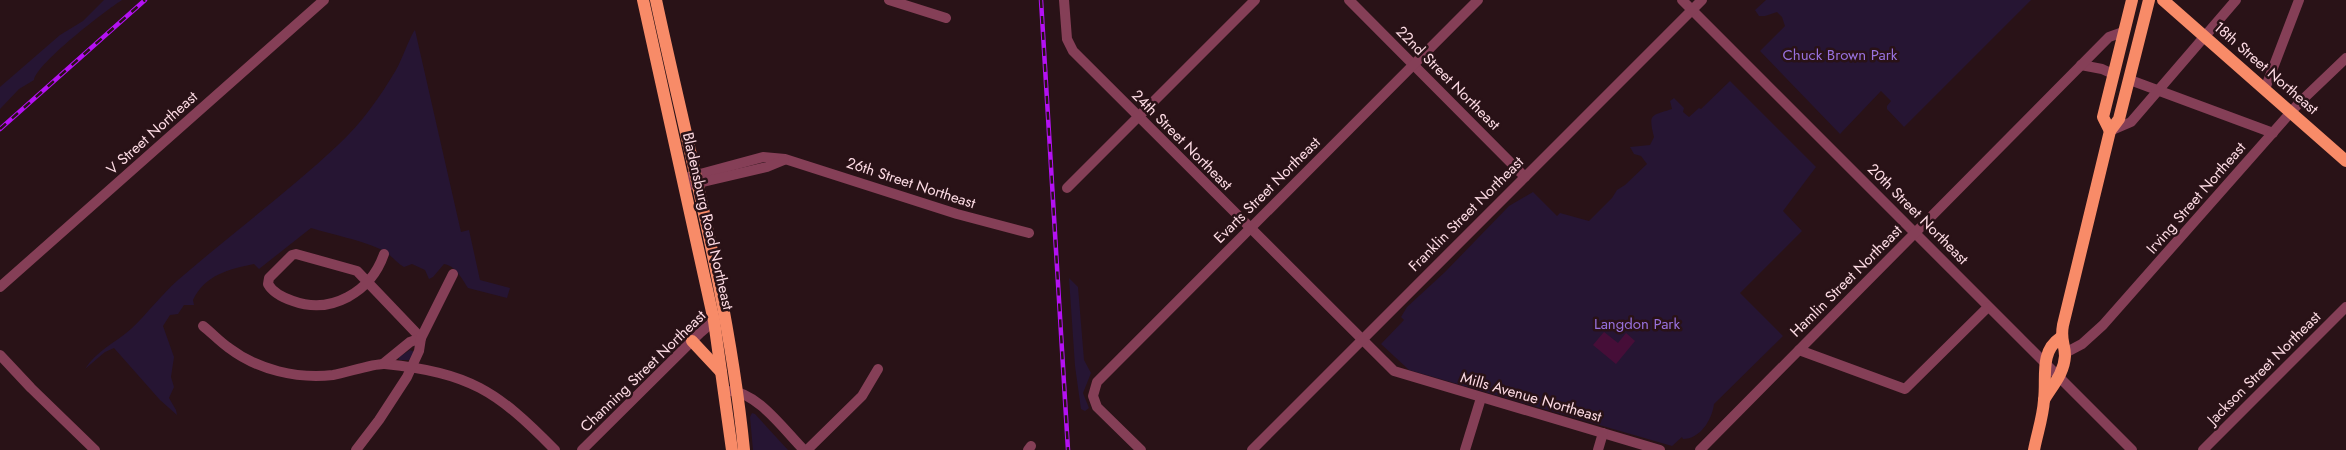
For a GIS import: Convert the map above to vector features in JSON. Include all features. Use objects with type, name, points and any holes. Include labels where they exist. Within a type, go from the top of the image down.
[{"type":"main road","name":"Bladensburg Road Northeast","points":[[642,0],[662,61],[720,319],[731,391],[744,450]]},
{"type":"main road","name":"Bladensburg Road Northeast","points":[[656,0],[662,61]]},
{"type":"main road","points":[[2110,131],[2104,117],[2132,0]]},
{"type":"main road","points":[[2034,450],[2044,400],[2045,365],[2050,349],[2060,338],[2110,131],[2119,119],[2149,0]]},
{"type":"main road","name":"18th Street Northeast","points":[[2163,0],[2346,161]]},
{"type":"main road","name":"Bladensburg Road Northeast","points":[[720,319],[722,373],[731,391],[732,450]]},
{"type":"main road","points":[[2044,400],[2058,378],[2065,353],[2060,338]]},
{"type":"main road","points":[[692,341],[722,373]]},
{"type":"street","name":"V Street Northeast","points":[[0,287],[324,0]]},
{"type":"street","points":[[888,0],[946,18]]},
{"type":"street","name":"24th Street Northeast","points":[[1064,0],[1067,39],[1070,48],[1394,372]]},
{"type":"street","points":[[1067,188],[1255,0]]},
{"type":"street","name":"22nd Street Northeast","points":[[1349,0],[1525,177]]},
{"type":"street","name":"Evarts Street Northeast","points":[[1141,450],[1097,407],[1093,390],[1099,380],[1478,0]]},
{"type":"street","name":"20th Street Northeast","points":[[1682,0],[2132,450]]},
{"type":"street","name":"Franklin Street Northeast","points":[[1252,450],[1702,0]]},
{"type":"street","points":[[2110,131],[2131,122],[2236,0]]},
{"type":"street","points":[[2265,89],[2299,0]]},
{"type":"street","name":"Hamlin Street Northeast","points":[[1700,450],[2109,37],[2123,32]]},
{"type":"street","name":"Irving Street Northeast","points":[[2065,353],[2082,344],[2103,325],[2291,112],[2319,82],[2346,58]]},
{"type":"street","points":[[2081,65],[2113,74]]},
{"type":"street","points":[[2130,80],[2273,133]]},
{"type":"street","name":"26th Street Northeast","points":[[689,182],[767,167],[785,159],[957,214],[1029,232]]},
{"type":"street","points":[[384,254],[379,267],[366,283],[350,296],[338,302],[311,305],[286,298],[269,287],[268,281],[292,255],[296,254],[357,271],[366,283],[421,338]]},
{"type":"street","points":[[356,450],[380,420],[412,368],[419,351],[421,338],[453,274]]},
{"type":"street","points":[[1799,350],[1905,389],[1988,307]]},
{"type":"street","name":"Jackson Street Northeast","points":[[2203,450],[2346,307]]},
{"type":"street","name":"Channing Street Northeast","points":[[582,450],[692,341],[720,319]]},
{"type":"street","points":[[203,326],[238,355],[261,366],[286,373],[312,376],[334,375],[383,364],[448,374],[487,390],[517,412],[555,450]]},
{"type":"street","points":[[383,364],[410,342],[421,338]]},
{"type":"street","points":[[0,355],[95,450]]},
{"type":"street","points":[[731,391],[754,400],[806,450],[862,396],[878,369]]},
{"type":"street","name":"Mills Avenue Northeast","points":[[1394,372],[1660,450]]},
{"type":"street","points":[[1465,450],[1481,398]]},
{"type":"street","points":[[1598,450],[1602,434]]},
{"type":"green space","points":[[104,0],[122,0],[59,50],[38,72],[34,80],[19,89],[0,109],[0,87],[60,35],[83,21]]},
{"type":"green space","name":"Chuck Brown Park","points":[[1766,0],[2031,0],[1904,127],[1887,109],[1891,101],[1881,91],[1840,134],[1760,51],[1785,26],[1782,17],[1777,12],[1759,16],[1755,10]]},
{"type":"green space","points":[[415,30],[461,232],[469,230],[480,280],[510,288],[507,298],[468,288],[458,273],[448,265],[444,264],[429,279],[425,270],[412,264],[404,267],[380,249],[311,228],[259,269],[254,264],[219,274],[198,291],[193,300],[194,305],[184,305],[178,314],[170,315],[163,326],[174,357],[171,377],[174,387],[169,398],[177,415],[160,400],[114,348],[105,352],[85,369],[100,352],[131,329],[178,280],[319,163],[346,137],[370,110],[383,90],[398,66]]},
{"type":"green space","name":"Langdon Park","points":[[1730,81],[1816,167],[1783,211],[1802,231],[1740,293],[1783,336],[1714,404],[1708,422],[1695,436],[1683,439],[1682,437],[1672,446],[1409,370],[1381,344],[1404,320],[1401,317],[1407,307],[1445,272],[1509,206],[1533,192],[1557,216],[1560,213],[1589,221],[1612,198],[1617,190],[1647,164],[1641,156],[1634,154],[1630,147],[1650,145],[1654,137],[1651,123],[1655,115],[1672,109],[1670,101],[1674,98],[1684,108],[1683,112],[1689,117],[1699,108],[1701,109]]},
{"type":"green space","points":[[1069,278],[1078,287],[1084,360],[1091,373],[1083,393],[1089,408],[1085,411],[1081,409],[1075,366]]},
{"type":"green space","points":[[410,350],[414,352],[409,360],[399,360],[399,357]]},
{"type":"green space","points":[[752,413],[788,450],[753,450],[750,417]]},
{"type":"shaded area","points":[[1604,332],[1618,343],[1626,333],[1635,341],[1616,364],[1593,345]]},
{"type":"railway","points":[[0,129],[145,0]]},
{"type":"railway","points":[[1041,0],[1068,450]]}]
